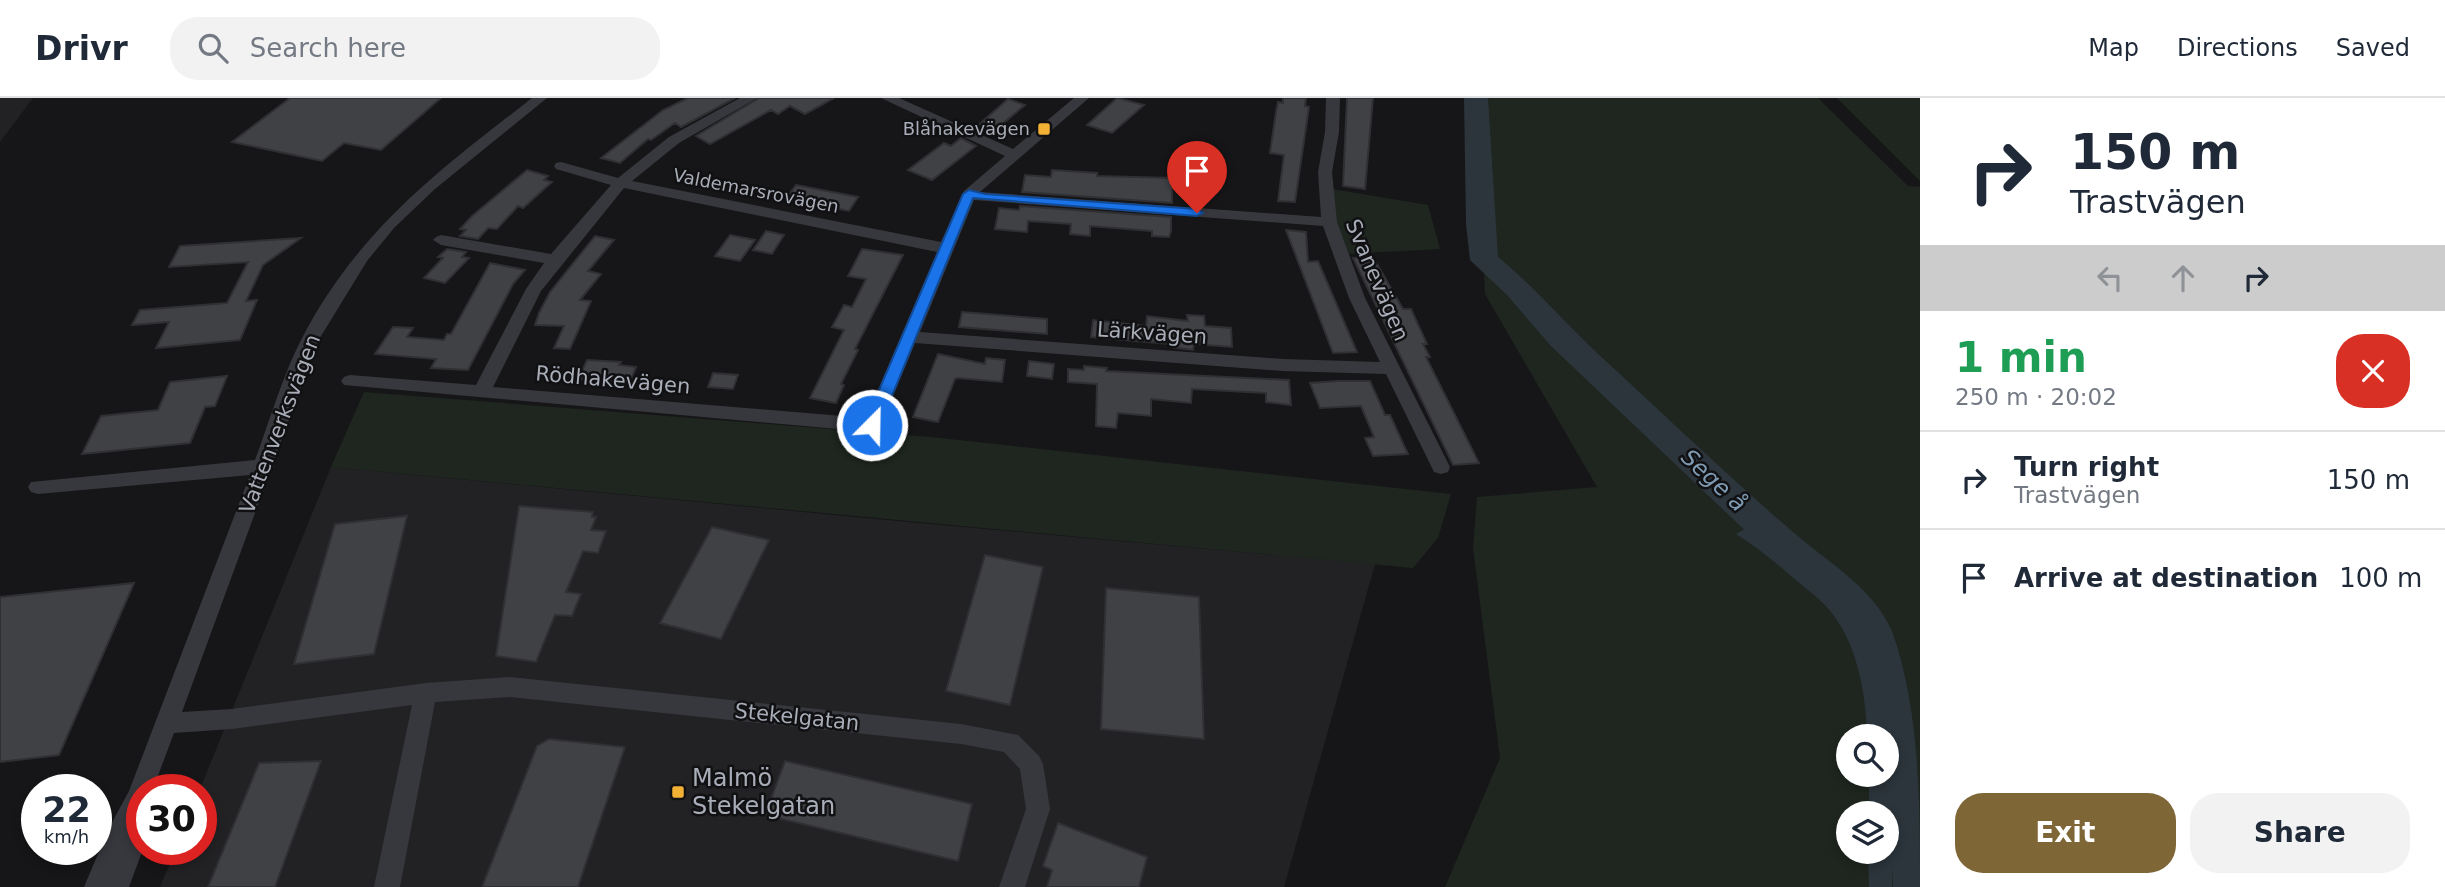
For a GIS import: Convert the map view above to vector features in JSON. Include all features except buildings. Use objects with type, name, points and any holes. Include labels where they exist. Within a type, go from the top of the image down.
[{"type":"street","name":"Vattenverksvägen","points":[[147,774],[265,466],[309,341],[340,288],[369,247],[435,180],[540,98]]},
{"type":"street","points":[[481,392],[534,289],[620,183],[665,146],[750,98]]},
{"type":"street","points":[[888,98],[1012,154]]},
{"type":"street","points":[[909,337],[944,248],[969,194],[1012,154],[1083,98]]},
{"type":"street","name":"Svanevägen","points":[[1333,98],[1332,132],[1325,172],[1329,222],[1357,298],[1441,467]]},
{"type":"street","name":"Vattenverksvägen","points":[[517,116],[556,99]]},
{"type":"street","name":"Valdemarsrovägen","points":[[561,166],[620,183],[944,248]]},
{"type":"street","points":[[969,194],[985,198],[1329,222]]},
{"type":"street","points":[[441,240],[555,260]]},
{"type":"street","name":"Lärkvägen","points":[[909,337],[1283,365],[1392,368]]},
{"type":"street","name":"Rödhakevägen","points":[[350,382],[872,425],[909,337]]},
{"type":"street","points":[[38,486],[265,466]]},
{"type":"street","name":"Stekelgatan","points":[[166,723],[232,719],[426,693],[510,687],[961,734],[1010,743],[1031,764],[1038,809],[1012,887]]},
{"type":"street","points":[[387,887],[426,693]]},
{"type":"street","name":"Vattenverksvägen","points":[[97,887],[126,821]]},
{"type":"street","name":"Vattenverksvägen","points":[[116,887],[126,860]]},
{"type":"shaded area","points":[[0,98],[33,98],[0,142]]},
{"type":"shaded area","points":[[1476,98],[1818,98],[1908,186],[1920,187],[1920,887],[1445,887],[1500,758],[1473,548],[1477,497],[1597,487],[1485,294]]},
{"type":"shaded area","points":[[1837,98],[1920,98],[1920,181]]},
{"type":"shaded area","points":[[1332,189],[1428,205],[1440,249],[1345,254],[1336,221]]},
{"type":"shaded area","points":[[364,392],[931,437],[1451,494],[1438,538],[1413,568],[331,467]]},
{"type":"shaded area","points":[[331,467],[1375,564],[1284,887],[160,887],[169,865],[217,865],[217,774],[206,774]]},
{"type":"shaded area","points":[[1750,526],[1845,605],[1864,633],[1876,667],[1885,724],[1866,724],[1858,667],[1836,619],[1813,594],[1736,534]]},
{"type":"shaded area","points":[[1869,787],[1891,787],[1892,801],[1869,801]]},
{"type":"shaded area","points":[[1868,864],[1892,864],[1892,887],[1869,887]]},
{"type":"waterway","name":"Sege å","points":[[1476,98],[1480,224],[1484,260],[1517,288],[1562,339],[1788,549],[1858,608],[1874,633],[1886,664],[1913,839],[1916,887]]},
{"type":"place","name":"Blåhakevägen","points":[[1044,129]]},
{"type":"place","name":"Malmö Stekelgatan","points":[[678,792]]},
{"type":"route","points":[[872,425],[944,248],[969,194],[985,198],[1197,213]]}]
